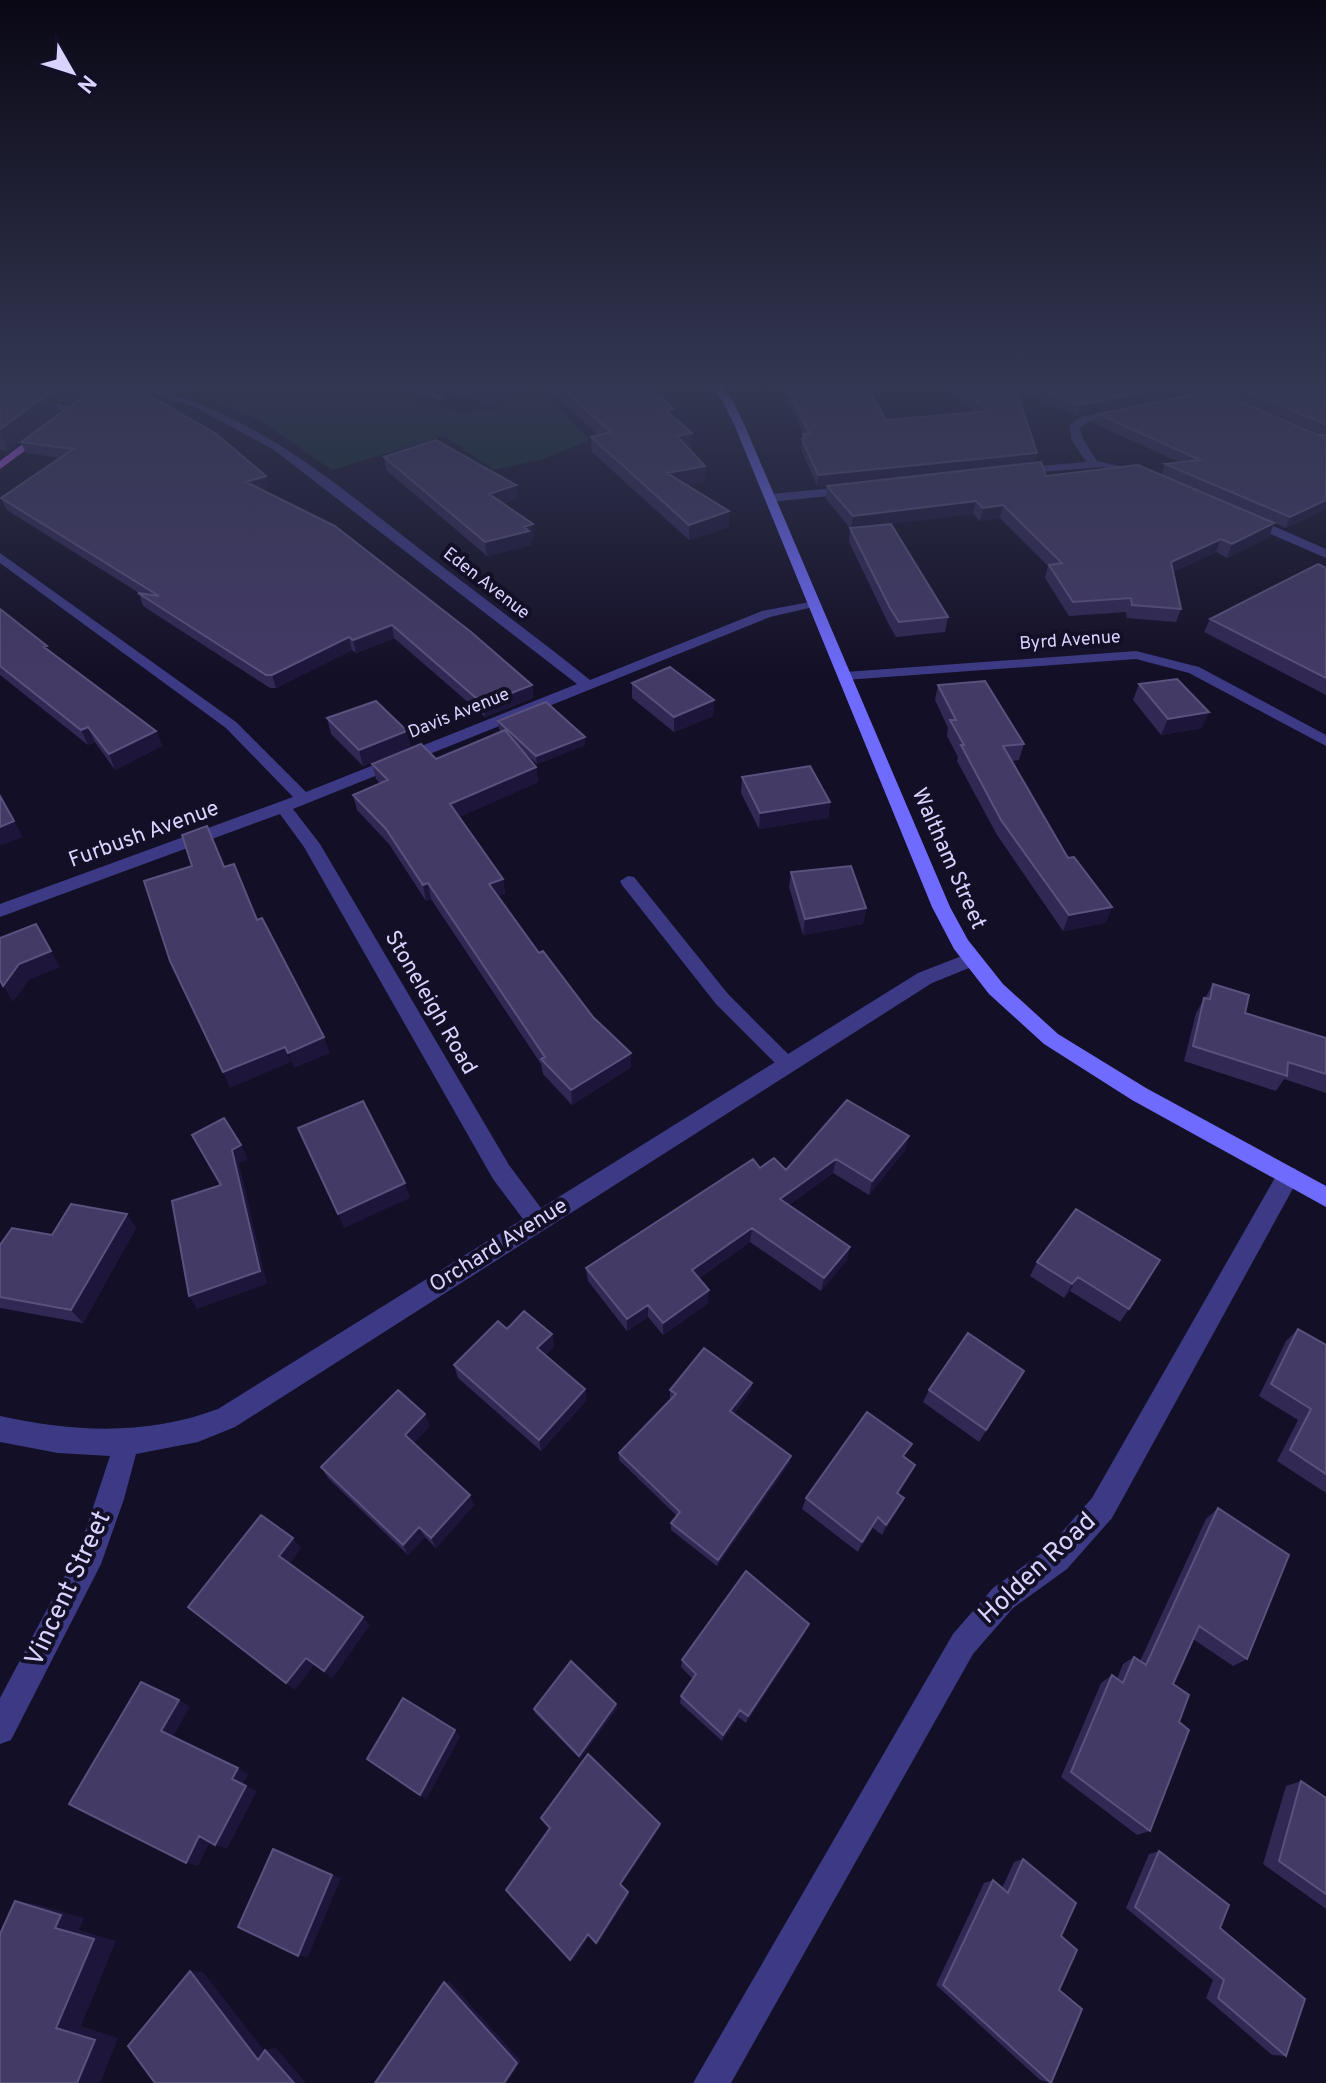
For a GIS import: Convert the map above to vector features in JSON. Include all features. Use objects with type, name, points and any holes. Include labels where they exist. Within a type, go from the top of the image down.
[{"type":"main road","name":"Waltham Street","points":[[763,480],[941,907],[972,959],[1012,1006],[1062,1047],[1139,1094],[1326,1197]]},
{"type":"street","name":"Eden Avenue","points":[[321,480],[586,684]]},
{"type":"street","points":[[771,498],[862,489]]},
{"type":"street","points":[[1243,517],[1326,554]]},
{"type":"street","points":[[0,557],[231,725],[303,798]]},
{"type":"street","name":"Davis Avenue","points":[[303,798],[767,614],[815,605]]},
{"type":"street","name":"Byrd Avenue","points":[[845,676],[1136,655],[1194,670],[1326,741]]},
{"type":"street","name":"Furbush Avenue","points":[[0,911],[303,798]]},
{"type":"street","name":"Stoneleigh Road","points":[[283,807],[311,844],[501,1172],[538,1221]]},
{"type":"street","name":"Orchard Avenue","points":[[0,1429],[58,1441],[126,1444],[195,1432],[226,1418],[925,978],[972,959]]},
{"type":"street","name":"Holden Road","points":[[711,2083],[963,1644],[1003,1598],[1057,1559],[1102,1508],[1288,1176]]},
{"type":"street","name":"Vincent Street","points":[[0,1729],[91,1554],[126,1444]]},
{"type":"lane","points":[[628,881],[722,999],[787,1064]]},
{"type":"building","points":[[27,480],[252,480],[246,482],[335,526],[471,632],[532,685],[483,704],[392,625],[353,640],[349,637],[272,675],[266,675],[138,593],[159,596],[1,498]]},
{"type":"building","points":[[412,480],[507,480],[516,485],[489,494],[533,524],[524,527],[529,531],[485,542]]},
{"type":"building","points":[[639,480],[679,480],[729,511],[689,525]]},
{"type":"building","points":[[879,480],[1174,480],[1274,523],[1232,544],[1221,539],[1171,562],[1181,609],[1132,605],[1131,598],[1073,602],[1049,565],[1062,563],[1003,505],[983,508],[976,501],[853,516],[827,486]]},
{"type":"building","points":[[1203,480],[1326,480],[1326,500],[1290,517]]},
{"type":"building","points":[[891,524],[948,617],[899,622],[890,608],[850,528]]},
{"type":"building","points":[[1318,564],[1326,568],[1326,678],[1210,619]]},
{"type":"building","points":[[0,609],[47,646],[44,647],[156,731],[109,754],[88,727],[81,730],[0,666]]},
{"type":"building","points":[[670,667],[714,700],[674,717],[632,683]]},
{"type":"building","points":[[1177,679],[1209,712],[1168,719],[1139,684]]},
{"type":"building","points":[[985,681],[1024,744],[1003,746],[1068,858],[1074,857],[1112,907],[1069,915],[1001,820],[961,745],[964,745],[950,720],[956,720],[938,685]]},
{"type":"building","points":[[376,701],[407,731],[359,750],[327,718]]},
{"type":"building","points":[[546,702],[585,737],[536,756],[498,721]]},
{"type":"building","points":[[505,730],[536,767],[450,804],[503,879],[489,884],[539,953],[543,951],[593,1017],[631,1053],[571,1090],[541,1059],[545,1057],[428,883],[423,885],[386,829],[353,795],[388,780],[372,764],[421,744],[436,759]]},
{"type":"building","points":[[810,766],[830,802],[760,813],[742,777]]},
{"type":"building","points":[[0,796],[14,821],[0,827]]},
{"type":"building","points":[[207,826],[224,867],[234,864],[257,920],[262,918],[324,1037],[288,1053],[285,1047],[223,1072],[170,961],[144,881],[192,866],[182,835]]},
{"type":"building","points":[[851,866],[866,908],[805,919],[791,872]]},
{"type":"building","points":[[36,924],[51,951],[19,964],[3,986],[0,980],[0,938]]},
{"type":"building","points":[[1213,984],[1249,995],[1245,1013],[1326,1038],[1326,1074],[1288,1062],[1287,1076],[1193,1046],[1204,998],[1210,999]]},
{"type":"building","points":[[847,1100],[909,1136],[872,1181],[836,1159],[780,1199],[850,1247],[824,1278],[752,1228],[692,1270],[709,1290],[663,1323],[648,1305],[627,1319],[586,1268],[753,1159],[760,1168],[774,1158],[786,1170]]},
{"type":"building","points":[[363,1101],[405,1183],[338,1214],[298,1128]]},
{"type":"building","points":[[224,1118],[241,1145],[232,1150],[260,1271],[189,1296],[172,1201],[221,1185],[192,1135]]},
{"type":"building","points":[[71,1204],[127,1214],[71,1310],[0,1297],[0,1245],[12,1228],[52,1235]]},
{"type":"building","points":[[1076,1209],[1160,1260],[1129,1309],[1078,1277],[1072,1284],[1037,1262]]},
{"type":"building","points":[[524,1311],[552,1334],[537,1348],[585,1389],[539,1440],[454,1365],[498,1321],[507,1329]]},
{"type":"building","points":[[1298,1329],[1326,1345],[1326,1474],[1290,1450],[1311,1409],[1271,1384]]},
{"type":"building","points":[[968,1333],[1024,1371],[986,1430],[929,1390]]},
{"type":"building","points":[[704,1348],[752,1383],[730,1411],[791,1456],[718,1560],[671,1523],[680,1512],[619,1453],[676,1394],[670,1390]]},
{"type":"building","points":[[398,1390],[425,1414],[405,1435],[470,1495],[431,1538],[419,1527],[403,1545],[321,1467]]},
{"type":"building","points":[[867,1412],[912,1444],[903,1456],[915,1465],[897,1493],[904,1498],[886,1525],[878,1517],[862,1542],[806,1498]]},
{"type":"building","points":[[1218,1508],[1289,1555],[1247,1659],[1199,1626],[1173,1684],[1189,1695],[1179,1722],[1189,1730],[1150,1831],[1071,1772],[1112,1675],[1123,1683],[1134,1657],[1146,1665]]},
{"type":"building","points":[[261,1515],[293,1538],[279,1556],[363,1617],[324,1671],[306,1658],[286,1683],[188,1607]]},
{"type":"building","points":[[746,1571],[809,1624],[748,1716],[740,1710],[723,1735],[681,1696],[696,1674],[682,1660]]},
{"type":"building","points":[[571,1661],[616,1704],[579,1756],[534,1709]]},
{"type":"building","points":[[141,1682],[179,1700],[161,1731],[238,1768],[232,1779],[246,1786],[215,1845],[199,1836],[186,1863],[69,1804]]},
{"type":"building","points":[[403,1698],[455,1730],[420,1795],[367,1759]]},
{"type":"building","points":[[588,1754],[660,1824],[620,1884],[628,1892],[596,1943],[588,1934],[570,1960],[506,1890],[550,1828],[541,1818]]},
{"type":"building","points":[[1301,1781],[1326,1798],[1326,1894],[1279,1861]]},
{"type":"building","points":[[273,1849],[332,1875],[298,1956],[238,1927]]},
{"type":"building","points":[[1159,1851],[1229,1905],[1220,1928],[1305,1999],[1286,2056],[1218,1998],[1224,1980],[1135,1907]]},
{"type":"building","points":[[1023,1859],[1076,1903],[1061,1936],[1077,1950],[1059,1990],[1082,2009],[1051,2083],[943,1985],[993,1880],[1008,1893]]},
{"type":"building","points":[[15,1901],[61,1915],[55,1928],[94,1939],[56,2028],[95,2040],[77,2083],[0,2083],[0,1934]]},
{"type":"building","points":[[190,1971],[258,2060],[265,2050],[294,2083],[155,2083],[128,2046]]},
{"type":"building","points":[[444,1982],[517,2063],[504,2083],[375,2083]]}]
